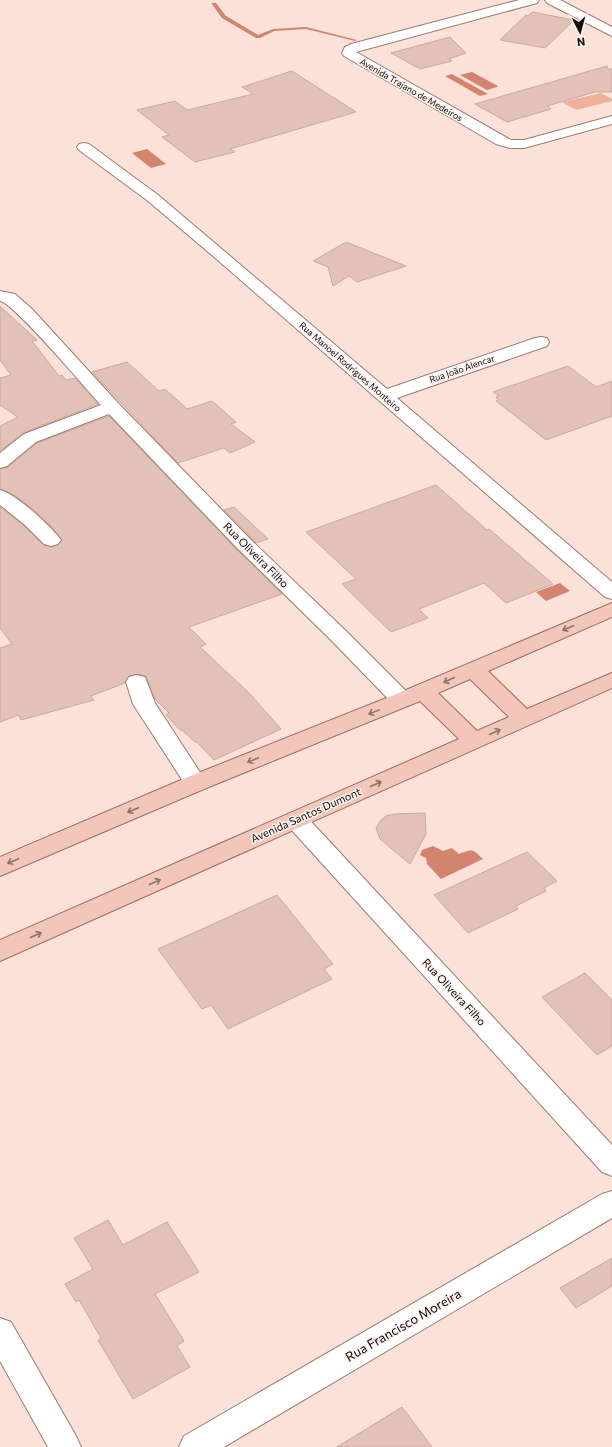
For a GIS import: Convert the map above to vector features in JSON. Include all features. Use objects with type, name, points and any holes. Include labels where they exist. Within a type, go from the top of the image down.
[{"type":"main road","points":[[0,867],[196,783],[402,700],[612,609]]},
{"type":"main road","points":[[473,669],[524,719]]},
{"type":"main road","name":"Avenida Santos Dumont","points":[[0,951],[612,680]]},
{"type":"main road","points":[[423,691],[474,741]]},
{"type":"street","name":"Avenida Trajano de Medeiros","points":[[533,0],[356,46],[350,50],[349,53],[501,141],[510,144],[524,144],[612,120]]},
{"type":"street","points":[[555,2],[571,0]]},
{"type":"street","points":[[555,2],[612,32]]},
{"type":"street","name":"Rua Manoel Rodrigues Monteiro","points":[[84,148],[153,198],[213,248],[612,593]]},
{"type":"street","name":"Rua Oliveira Filho","points":[[0,296],[9,297],[26,313],[112,407],[243,543],[338,635],[402,700]]},
{"type":"street","name":"Rua João Alencar","points":[[384,396],[541,342]]},
{"type":"street","points":[[0,462],[30,438],[112,407]]},
{"type":"street","points":[[0,496],[32,521],[51,540]]},
{"type":"street","points":[[137,682],[144,704],[196,783]]},
{"type":"street","name":"Rua Oliveira Filho","points":[[296,820],[612,1164]]},
{"type":"street","name":"Rua Francisco Moreira","points":[[195,1447],[612,1203]]},
{"type":"street","points":[[0,1332],[65,1447]]},
{"type":"shaded area","points":[[472,72],[498,86],[487,90],[460,75]]},
{"type":"shaded area","points":[[452,74],[488,94],[480,96],[445,76]]},
{"type":"shaded area","points":[[601,93],[612,99],[612,101],[576,110],[562,102]]},
{"type":"shaded area","points":[[147,149],[166,164],[151,168],[132,153]]},
{"type":"shaded area","points":[[560,583],[570,591],[546,601],[536,592]]},
{"type":"shaded area","points":[[433,846],[443,851],[452,848],[459,854],[472,850],[483,859],[441,879],[427,864],[426,858],[420,855],[422,850]]},
{"type":"building","points":[[532,12],[574,20],[545,48],[500,40],[526,15],[528,16]]},
{"type":"building","points":[[450,37],[466,53],[449,59],[452,61],[420,69],[391,53]]},
{"type":"building","points":[[607,66],[608,69],[612,69],[612,92],[595,92],[547,106],[551,109],[507,122],[475,104]]},
{"type":"building","points":[[292,71],[356,112],[230,149],[235,152],[195,162],[162,137],[169,135],[137,110],[175,101],[187,110],[253,94],[242,87]]},
{"type":"building","points":[[346,242],[406,266],[357,282],[349,276],[333,286],[328,267],[313,261]]},
{"type":"building","points":[[0,306],[37,340],[32,341],[59,376],[62,375],[66,380],[75,378],[98,404],[23,433],[0,451],[0,426],[18,417],[0,405],[0,378],[11,375],[0,360]]},
{"type":"building","points":[[127,362],[159,391],[165,389],[187,409],[212,401],[236,422],[231,424],[255,442],[230,453],[224,448],[178,463],[92,372]]},
{"type":"building","points":[[568,366],[596,387],[612,381],[612,416],[546,440],[496,401],[498,400],[496,397],[499,396],[493,392]]},
{"type":"building","points":[[109,416],[235,548],[282,594],[189,627],[206,644],[200,647],[249,693],[281,729],[214,760],[197,742],[180,730],[166,715],[169,713],[155,699],[146,676],[137,674],[129,676],[125,683],[91,696],[94,700],[21,720],[19,715],[0,722],[0,648],[12,644],[0,628],[0,507],[24,526],[44,545],[51,547],[58,545],[62,540],[51,526],[34,510],[16,496],[0,489],[0,469],[8,467],[37,443]]},
{"type":"building","points":[[436,485],[487,530],[489,529],[553,584],[506,603],[484,583],[419,609],[428,618],[391,632],[342,584],[356,579],[306,532]]},
{"type":"building","points":[[234,507],[268,539],[256,543],[224,510]]},
{"type":"building","points":[[425,813],[426,834],[410,864],[380,839],[376,828],[380,821],[386,816],[394,814]]},
{"type":"building","points":[[527,852],[557,881],[544,888],[546,891],[516,906],[518,909],[468,933],[434,895]]},
{"type":"building","points":[[277,895],[333,964],[324,969],[332,979],[228,1029],[211,1005],[202,1009],[158,949]]},
{"type":"building","points":[[585,973],[612,1000],[612,1046],[597,1055],[542,997]]},
{"type":"building","points":[[108,1220],[123,1245],[167,1222],[199,1272],[155,1294],[184,1341],[177,1346],[190,1367],[133,1399],[98,1340],[101,1338],[79,1300],[76,1302],[65,1284],[93,1269],[74,1238]]},
{"type":"building","points":[[612,1258],[612,1286],[576,1308],[560,1288]]},
{"type":"building","points":[[402,1407],[432,1447],[337,1447]]},
{"type":"waterway","points":[[214,4],[224,17],[258,37],[273,30],[306,28],[355,40]]}]
